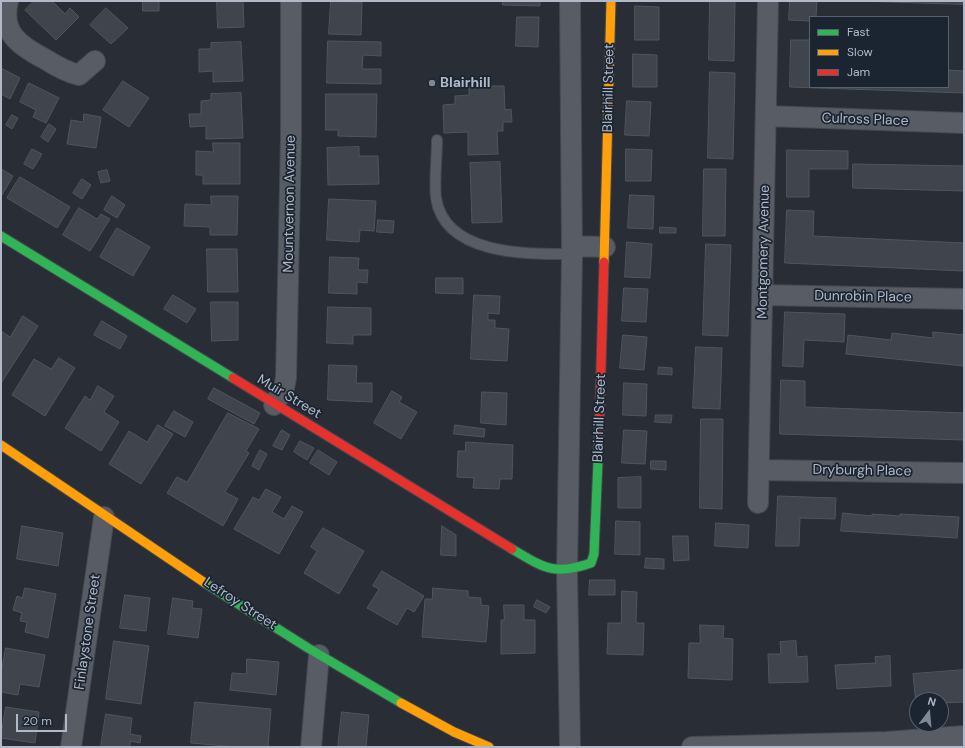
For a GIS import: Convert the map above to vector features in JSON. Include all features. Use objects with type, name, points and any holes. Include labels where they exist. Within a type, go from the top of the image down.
[{"type":"street","points":[[8,1],[4,11],[4,22],[9,33],[17,43],[68,72],[79,75],[95,61]]},
{"type":"street","name":"Mountvernon Avenue","points":[[274,405],[284,388],[286,378],[292,1]]},
{"type":"street","points":[[570,1],[572,250],[567,572],[570,747]]},
{"type":"street","name":"Blairhill Street","points":[[567,572],[591,563],[594,554],[601,383],[611,1]]},
{"type":"street","name":"Montgomery Avenue","points":[[758,503],[767,116],[768,1]]},
{"type":"street","name":"Culross Place","points":[[767,116],[964,124]]},
{"type":"street","name":"Muir Street","points":[[1,236],[274,405],[538,565],[556,571],[567,572]]},
{"type":"street","points":[[572,250],[605,247]]},
{"type":"street","name":"Dunrobin Place","points":[[763,295],[964,299]]},
{"type":"street","name":"Lefroy Street","points":[[1,445],[104,517],[319,655],[462,737],[489,747]]},
{"type":"street","name":"Dryburgh Place","points":[[759,470],[964,473]]},
{"type":"street","name":"Finlaystone Street","points":[[72,747],[104,517]]},
{"type":"street","points":[[311,747],[319,655]]},
{"type":"street","points":[[692,747],[887,744],[964,736]]},
{"type":"lane","points":[[437,140],[436,198],[440,210],[448,225],[458,235],[469,241],[534,254],[572,250]]},
{"type":"building","points":[[34,1],[52,1],[65,14],[70,8],[79,17],[56,40],[25,10]]},
{"type":"building","points":[[143,1],[159,1],[159,11],[143,11]]},
{"type":"building","points":[[217,1],[243,1],[244,27],[218,28]]},
{"type":"building","points":[[331,1],[362,2],[361,35],[329,34]]},
{"type":"building","points":[[503,1],[540,1],[540,6],[503,5]]},
{"type":"building","points":[[710,1],[735,1],[734,61],[709,60]]},
{"type":"building","points":[[790,1],[817,1],[816,16],[809,16],[809,21],[789,20]]},
{"type":"building","points":[[858,1],[964,1],[964,4]]},
{"type":"building","points":[[635,6],[659,7],[659,40],[635,40]]},
{"type":"building","points":[[106,8],[128,28],[111,44],[90,25]]},
{"type":"building","points":[[517,17],[539,17],[538,47],[516,46]]},
{"type":"building","points":[[791,40],[809,40],[809,88],[790,87]]},
{"type":"building","points":[[328,41],[381,42],[381,56],[363,55],[362,69],[381,69],[381,84],[327,83]]},
{"type":"building","points":[[241,42],[243,81],[213,82],[213,71],[199,72],[199,49],[211,49],[211,43]]},
{"type":"building","points":[[633,54],[657,55],[657,87],[633,87]]},
{"type":"building","points":[[1,68],[20,78],[10,99],[1,94]]},
{"type":"building","points":[[949,70],[964,71],[964,93],[819,88],[949,88]]},
{"type":"building","points":[[710,72],[735,73],[733,159],[708,158]]},
{"type":"building","points":[[123,81],[149,98],[129,127],[103,110]]},
{"type":"building","points":[[29,83],[59,98],[46,123],[33,117],[36,110],[20,102]]},
{"type":"building","points":[[469,86],[504,86],[505,110],[511,109],[512,122],[503,122],[503,131],[497,131],[498,154],[468,155],[468,132],[444,133],[443,105],[455,104],[455,96],[469,95]]},
{"type":"building","points":[[241,93],[243,138],[206,139],[206,126],[190,127],[189,114],[201,114],[201,101],[211,100],[211,94]]},
{"type":"building","points":[[326,94],[377,94],[376,137],[338,136],[338,130],[326,130]]},
{"type":"building","points":[[627,101],[651,102],[649,136],[625,135]]},
{"type":"building","points":[[84,114],[101,117],[96,148],[67,144],[71,120],[83,122]]},
{"type":"building","points":[[12,115],[18,118],[12,129],[6,125]]},
{"type":"building","points":[[49,124],[56,129],[48,142],[41,137]]},
{"type":"building","points":[[213,143],[240,143],[240,184],[203,184],[203,175],[196,175],[196,151],[213,152]]},
{"type":"building","points":[[359,147],[359,156],[378,156],[379,184],[328,185],[327,148]]},
{"type":"building","points":[[32,149],[42,154],[33,169],[24,164]]},
{"type":"building","points":[[626,149],[652,150],[651,181],[626,181]]},
{"type":"building","points":[[787,150],[848,151],[848,169],[809,169],[809,197],[787,197]]},
{"type":"building","points":[[500,162],[502,222],[472,223],[470,163]]},
{"type":"building","points":[[853,164],[964,166],[964,191],[853,188]]},
{"type":"building","points":[[1,169],[13,176],[2,195],[1,195]]},
{"type":"building","points":[[704,169],[726,169],[725,236],[703,236]]},
{"type":"building","points":[[107,170],[110,181],[101,183],[98,172]]},
{"type":"building","points":[[20,177],[70,207],[57,228],[7,198]]},
{"type":"building","points":[[82,179],[91,185],[82,199],[73,193]]},
{"type":"building","points":[[630,195],[654,196],[653,229],[628,228]]},
{"type":"building","points":[[112,196],[125,205],[117,218],[104,210]]},
{"type":"building","points":[[211,196],[238,196],[237,235],[210,235],[210,227],[184,226],[185,204],[211,205]]},
{"type":"building","points":[[329,199],[376,201],[374,231],[360,230],[359,242],[327,240]]},
{"type":"building","points":[[79,208],[97,219],[101,214],[110,219],[90,251],[63,235]]},
{"type":"building","points":[[787,210],[814,211],[813,236],[964,243],[964,271],[785,263]]},
{"type":"building","points":[[378,220],[394,221],[393,233],[377,232]]},
{"type":"building","points":[[660,227],[676,228],[676,233],[660,233]]},
{"type":"building","points":[[117,228],[150,247],[133,276],[100,257]]},
{"type":"building","points":[[627,242],[652,244],[650,278],[625,277]]},
{"type":"building","points":[[706,244],[731,245],[728,336],[703,335]]},
{"type":"building","points":[[207,249],[237,249],[238,292],[208,292]]},
{"type":"building","points":[[330,257],[359,258],[358,270],[368,270],[367,283],[357,282],[357,294],[329,293]]},
{"type":"building","points":[[436,278],[463,278],[463,294],[436,293]]},
{"type":"building","points":[[624,288],[648,289],[646,322],[622,321]]},
{"type":"building","points":[[173,295],[196,309],[187,323],[164,309]]},
{"type":"building","points":[[474,295],[500,296],[499,314],[488,313],[488,320],[495,320],[495,328],[509,329],[507,361],[471,359]]},
{"type":"building","points":[[211,302],[238,302],[238,340],[212,341]]},
{"type":"building","points":[[328,307],[371,308],[371,335],[353,335],[353,344],[327,343]]},
{"type":"building","points":[[785,312],[845,314],[844,342],[804,340],[803,367],[783,366]]},
{"type":"building","points":[[23,316],[38,326],[1,383],[1,331],[10,337]]},
{"type":"building","points":[[102,321],[127,336],[120,349],[94,335]]},
{"type":"building","points":[[933,332],[964,335],[964,366],[846,354],[848,335],[891,340],[892,333],[933,338]]},
{"type":"building","points":[[623,335],[647,337],[644,370],[620,368]]},
{"type":"building","points":[[696,347],[722,348],[720,409],[693,408]]},
{"type":"building","points":[[59,358],[75,368],[45,416],[12,395],[34,359],[51,369]]},
{"type":"building","points":[[329,365],[357,366],[356,383],[372,383],[372,402],[328,400]]},
{"type":"building","points":[[659,367],[672,368],[672,375],[658,374]]},
{"type":"building","points":[[781,380],[805,381],[805,407],[964,413],[964,440],[780,434]]},
{"type":"building","points":[[624,383],[647,384],[646,416],[623,415]]},
{"type":"building","points":[[98,386],[114,396],[104,412],[119,422],[101,451],[65,428],[85,396],[90,400]]},
{"type":"building","points":[[214,388],[260,413],[254,424],[208,399]]},
{"type":"building","points":[[392,391],[402,397],[399,402],[417,412],[401,439],[374,423]]},
{"type":"building","points":[[482,392],[507,393],[506,425],[481,423]]},
{"type":"building","points":[[174,411],[193,422],[185,437],[165,426]]},
{"type":"building","points":[[228,413],[259,429],[246,451],[249,453],[225,492],[238,499],[223,526],[167,493],[177,477],[187,482]]},
{"type":"building","points":[[656,415],[672,415],[671,423],[655,422]]},
{"type":"building","points":[[701,419],[723,419],[722,509],[700,508]]},
{"type":"building","points":[[158,425],[173,434],[141,484],[109,464],[129,431],[147,442]]},
{"type":"building","points":[[455,425],[485,429],[484,437],[454,434]]},
{"type":"building","points":[[282,430],[290,435],[282,450],[273,446]]},
{"type":"building","points":[[624,430],[647,431],[645,464],[622,463]]},
{"type":"building","points":[[300,441],[314,448],[307,460],[294,452]]},
{"type":"building","points":[[466,442],[513,445],[512,479],[500,479],[499,489],[473,488],[474,478],[457,477],[458,451],[465,451]]},
{"type":"building","points":[[260,450],[267,454],[259,470],[252,466]]},
{"type":"building","points":[[318,450],[337,462],[329,475],[310,463]]},
{"type":"building","points":[[651,461],[666,461],[666,470],[651,469]]},
{"type":"building","points":[[641,477],[641,508],[618,508],[618,478]]},
{"type":"building","points":[[266,489],[281,497],[272,512],[284,519],[292,506],[303,512],[279,554],[234,529],[253,497],[259,500]]},
{"type":"building","points":[[778,496],[836,498],[835,519],[800,518],[799,546],[776,546]]},
{"type":"building","points":[[843,513],[872,516],[872,514],[900,516],[900,514],[959,517],[957,538],[841,531]]},
{"type":"building","points":[[616,521],[640,522],[640,555],[615,554]]},
{"type":"building","points":[[716,523],[749,525],[748,548],[715,546]]},
{"type":"building","points":[[22,526],[63,533],[58,566],[17,559]]},
{"type":"building","points":[[442,526],[456,535],[456,556],[441,555]]},
{"type":"building","points":[[323,528],[364,551],[339,594],[304,573],[317,551],[311,547]]},
{"type":"building","points":[[673,536],[688,536],[689,560],[674,561]]},
{"type":"building","points":[[646,558],[664,559],[664,569],[645,568]]},
{"type":"building","points":[[382,571],[424,596],[414,612],[407,608],[397,625],[367,608],[379,589],[373,586]]},
{"type":"building","points":[[590,580],[615,580],[615,595],[589,595]]},
{"type":"building","points":[[25,588],[56,594],[48,638],[25,632],[27,622],[20,621],[22,613],[13,610],[17,596],[22,598]]},
{"type":"building","points":[[433,588],[468,591],[468,597],[481,598],[481,605],[489,606],[486,642],[422,637],[425,599],[432,599]]},
{"type":"building","points":[[622,591],[637,592],[636,623],[644,623],[643,655],[607,654],[608,623],[621,623]]},
{"type":"building","points":[[125,595],[150,598],[146,631],[120,628]]},
{"type":"building","points":[[173,598],[193,601],[192,608],[202,609],[198,638],[168,634]]},
{"type":"building","points":[[537,600],[550,607],[546,613],[534,607]]},
{"type":"building","points":[[504,605],[524,605],[524,620],[535,620],[535,653],[501,654],[501,620],[504,620]]},
{"type":"building","points":[[700,625],[724,626],[723,638],[733,639],[732,680],[688,678],[689,643],[700,643]]},
{"type":"building","points":[[114,641],[149,646],[141,704],[106,699]]},
{"type":"building","points":[[796,641],[797,657],[807,656],[808,682],[769,683],[768,654],[781,654],[780,642]]},
{"type":"building","points":[[6,648],[45,655],[39,687],[20,684],[18,695],[1,692],[1,674]]},
{"type":"building","points":[[890,656],[891,686],[837,689],[835,665],[876,663],[875,657]]},
{"type":"building","points":[[247,659],[279,662],[276,695],[230,690],[232,673],[246,674]]},
{"type":"building","points":[[964,670],[964,702],[949,703],[949,692],[915,692],[913,674]]},
{"type":"building","points":[[195,702],[271,709],[268,747],[237,747],[191,743]]},
{"type":"building","points":[[6,707],[39,712],[35,743],[1,738]]},
{"type":"building","points":[[342,712],[369,715],[366,747],[338,747]]},
{"type":"building","points":[[106,714],[132,718],[130,734],[141,736],[140,743],[130,741],[130,747],[101,747]]},
{"type":"traffic: fast","points":[[1,236],[233,378]]},
{"type":"traffic: fast","points":[[512,549],[533,561],[550,568],[568,569],[591,563],[594,554],[599,438]]},
{"type":"traffic: fast","points":[[205,583],[308,648],[401,703]]},
{"type":"traffic: slow","points":[[604,262],[611,1]]},
{"type":"traffic: slow","points":[[1,445],[205,583]]},
{"type":"traffic: slow","points":[[401,703],[454,732],[489,747]]},
{"type":"traffic: jam","points":[[599,438],[604,262]]},
{"type":"traffic: jam","points":[[233,378],[512,549]]},
{"type":"place","name":"Blairhill","points":[[432,83]]}]
